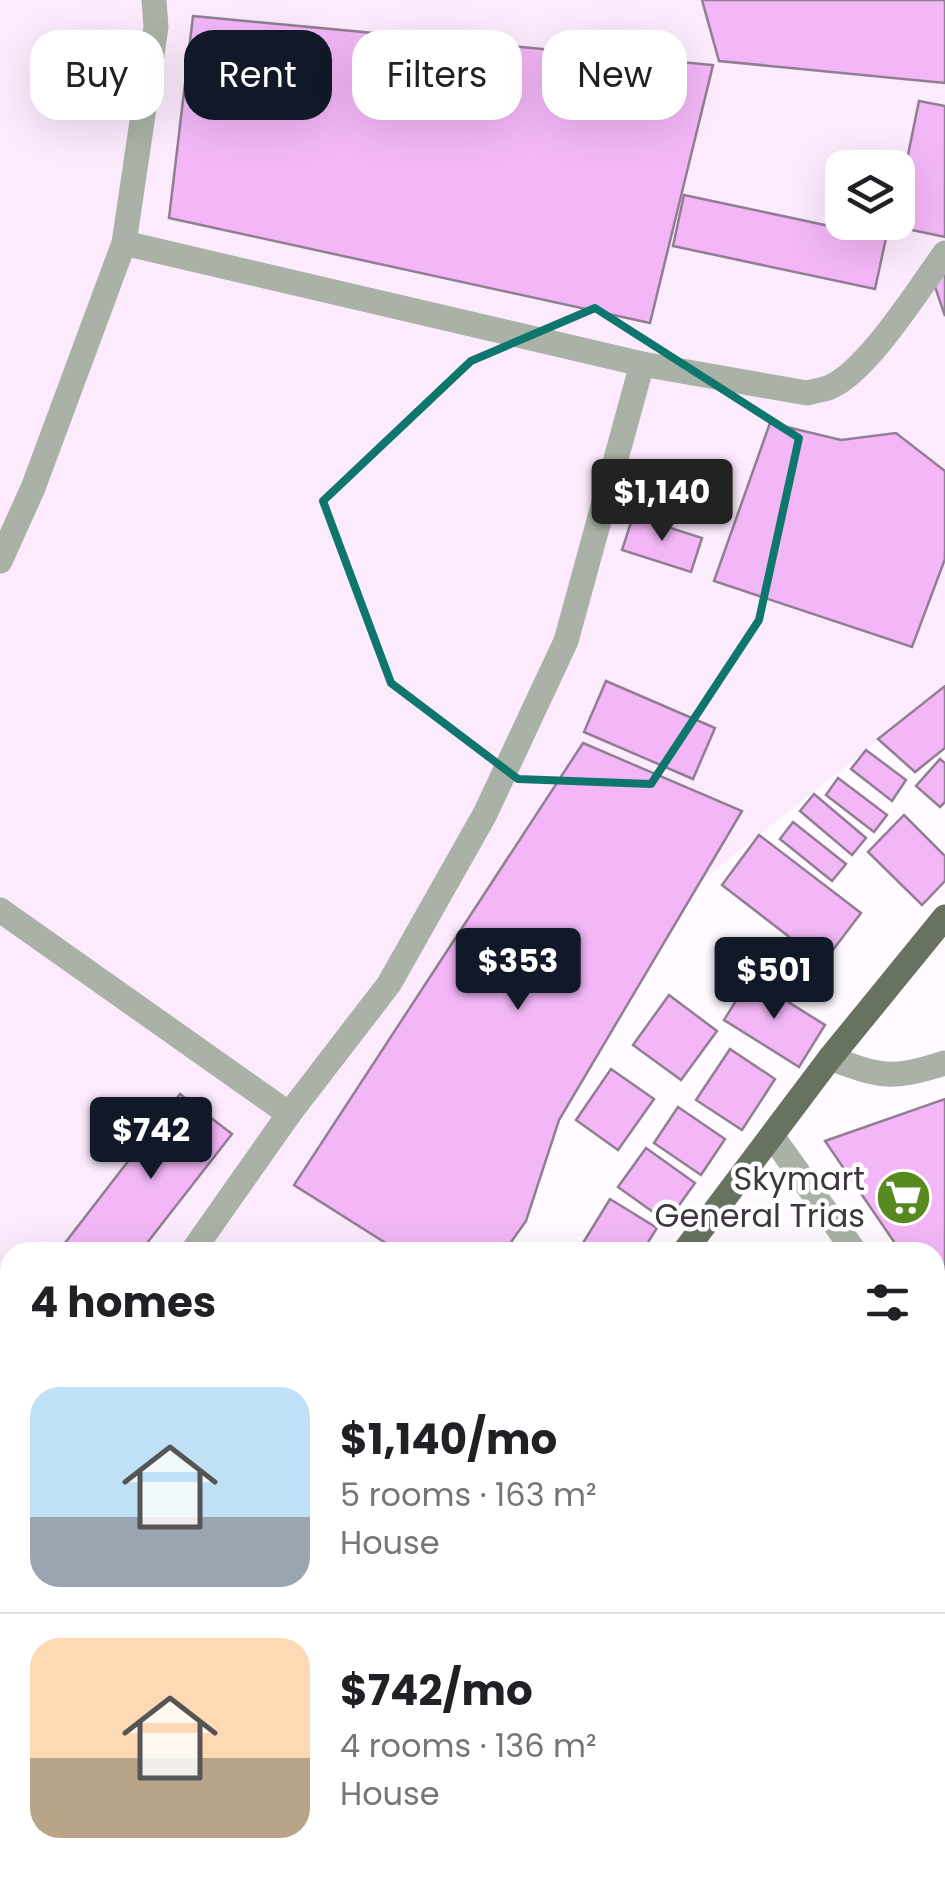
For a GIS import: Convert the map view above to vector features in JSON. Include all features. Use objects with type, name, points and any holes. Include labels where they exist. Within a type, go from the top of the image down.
[{"type":"main road","points":[[692,1242],[830,1058],[945,917]]},
{"type":"street","points":[[0,561],[33,488],[124,244],[156,28],[154,0]]},
{"type":"street","points":[[124,244],[642,364],[806,393],[833,386],[884,337],[945,253]]},
{"type":"street","points":[[199,1242],[389,984],[486,814],[566,641],[642,364]]},
{"type":"street","points":[[0,910],[290,1114]]},
{"type":"street","points":[[830,1058],[876,1075],[896,1076],[945,1062]]},
{"type":"street","points":[[772,1136],[848,1242]]},
{"type":"highlighted area","points":[[595,308],[799,438],[759,620],[651,784],[518,779],[391,683],[323,501],[471,361]]},
{"type":"shaded area","points":[[0,0],[945,0],[945,687],[699,883],[559,1120],[526,1221],[511,1242],[0,1242]]},
{"type":"building","points":[[702,0],[945,0],[945,83],[719,61]]},
{"type":"building","points":[[193,16],[352,31],[352,120],[522,120],[522,47],[542,49],[542,120],[687,120],[687,63],[713,65],[650,323],[169,218],[184,92],[184,120],[332,120],[332,30],[191,30]]},
{"type":"building","points":[[919,101],[945,106],[945,237],[915,231],[915,150],[909,150]]},
{"type":"building","points":[[684,195],[825,225],[825,240],[886,240],[875,289],[673,246]]},
{"type":"building","points":[[945,273],[945,316],[932,278]]},
{"type":"building","points":[[770,423],[841,440],[896,433],[945,471],[945,559],[912,647],[714,581]]},
{"type":"building","points":[[633,516],[702,538],[691,572],[622,550]]},
{"type":"building","points":[[606,681],[715,728],[693,779],[584,732]]},
{"type":"building","points":[[945,686],[945,748],[915,772],[878,739]]},
{"type":"building","points":[[583,743],[742,811],[559,1120],[526,1221],[511,1242],[384,1242],[294,1185]]},
{"type":"building","points":[[866,750],[906,780],[892,801],[851,769]]},
{"type":"building","points":[[940,759],[945,763],[945,802],[940,807],[916,786]]},
{"type":"building","points":[[838,778],[887,815],[874,832],[826,795]]},
{"type":"building","points":[[814,794],[866,838],[852,855],[800,811]]},
{"type":"building","points":[[904,815],[945,856],[945,881],[922,905],[868,852]]},
{"type":"building","points":[[793,822],[846,864],[832,881],[780,839]]},
{"type":"building","points":[[759,835],[861,913],[823,963],[722,885]]},
{"type":"building","points":[[750,978],[825,1025],[799,1067],[724,1020]]},
{"type":"building","points":[[669,995],[717,1031],[681,1080],[633,1045]]},
{"type":"building","points":[[730,1049],[775,1079],[742,1130],[696,1100]]},
{"type":"building","points":[[611,1069],[654,1099],[618,1150],[576,1120]]},
{"type":"building","points":[[180,1094],[232,1134],[148,1242],[66,1242]]},
{"type":"building","name":"Skymart General Trias","points":[[945,1099],[945,1242],[894,1242],[825,1141]]},
{"type":"building","points":[[678,1107],[725,1139],[701,1175],[654,1143]]},
{"type":"building","points":[[646,1148],[695,1183],[667,1222],[618,1187]]},
{"type":"building","points":[[610,1199],[657,1228],[648,1242],[584,1242]]},
{"type":"place","name":"Skymart General Trias","points":[[904,1197]]}]
